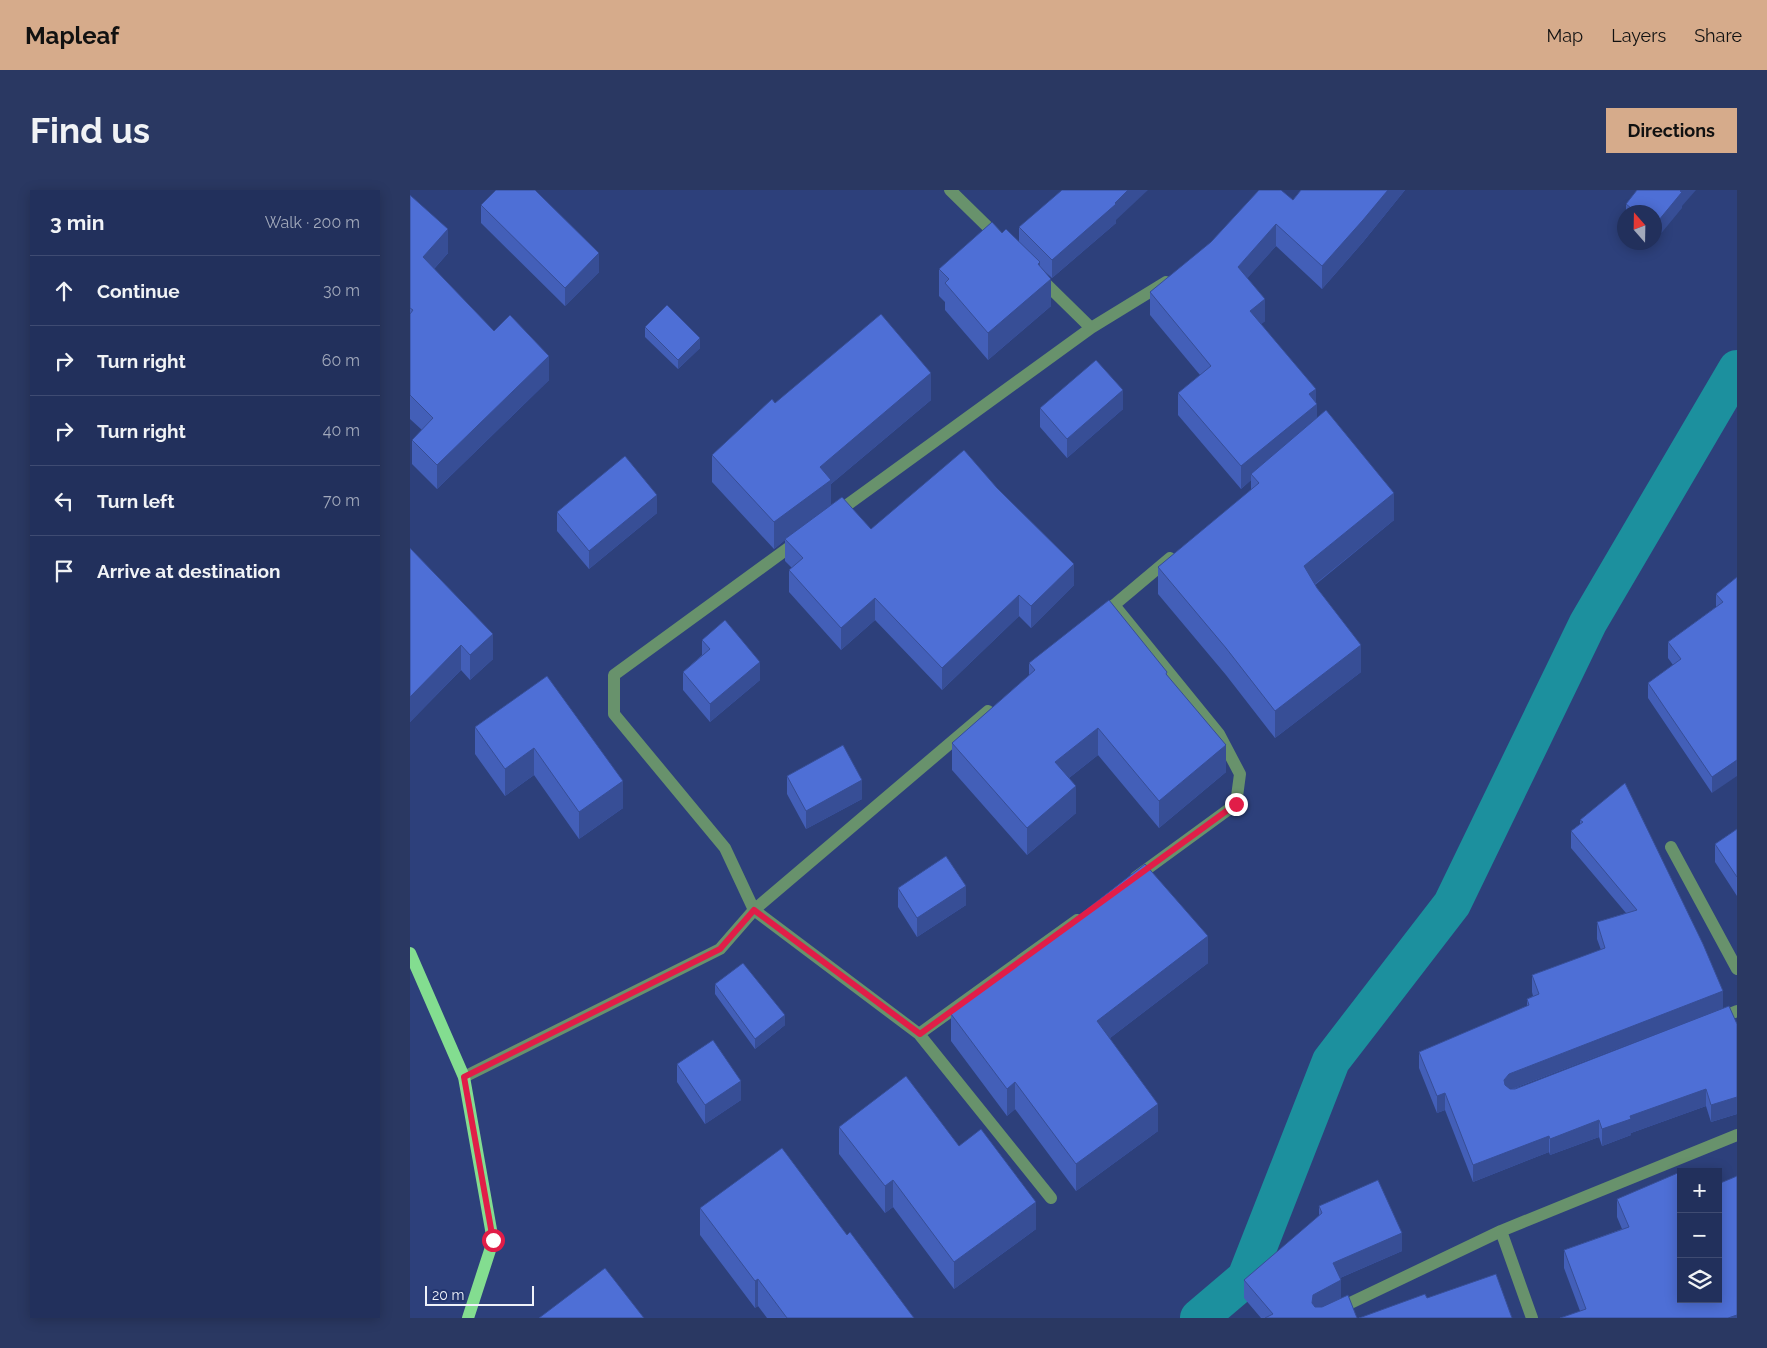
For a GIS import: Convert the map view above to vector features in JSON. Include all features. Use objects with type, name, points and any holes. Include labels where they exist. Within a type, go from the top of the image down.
[{"type":"main road","points":[[410,953],[464,1077],[493,1240],[468,1318]]},
{"type":"street","points":[[950,190],[1006,245]]},
{"type":"street","points":[[1028,266],[1091,328]]},
{"type":"street","points":[[824,522],[1091,328],[1181,273]]},
{"type":"street","points":[[808,534],[614,675],[614,714],[725,848],[754,910],[920,1034],[1051,1198]]},
{"type":"street","points":[[1091,624],[1182,548]]},
{"type":"street","points":[[1114,605],[1219,734],[1240,774],[1236,804],[1125,884]]},
{"type":"street","points":[[464,1077],[720,949],[754,910],[1001,700]]},
{"type":"street","points":[[1671,847],[1737,969]]},
{"type":"street","points":[[920,1034],[1086,913]]},
{"type":"street","points":[[1701,1025],[1737,1011]]},
{"type":"street","points":[[1319,1318],[1501,1231],[1737,1135]]},
{"type":"street","points":[[1501,1231],[1532,1318]]},
{"type":"building","points":[[496,190],[535,190],[599,253],[565,288],[481,205]]},
{"type":"building","points":[[1062,190],[1128,190],[1116,204],[1052,260],[1019,227]]},
{"type":"building","points":[[1259,190],[1281,190],[1293,200],[1301,190],[1388,190],[1322,266],[1276,224],[1238,267],[1265,299],[1250,311],[1316,389],[1309,394],[1317,404],[1241,466],[1178,393],[1211,366],[1150,292],[1211,242]]},
{"type":"building","points":[[1637,190],[1681,190],[1682,192],[1662,216],[1662,205],[1626,204]]},
{"type":"building","points":[[410,195],[448,229],[423,257],[494,331],[510,315],[549,356],[437,465],[412,440],[433,418],[410,395],[410,314],[413,310],[410,308]]},
{"type":"building","points":[[992,222],[1002,233],[1006,229],[1040,262],[1038,264],[1051,279],[988,333],[945,283],[949,279],[939,269]]},
{"type":"building","points":[[667,305],[700,338],[678,360],[645,327]]},
{"type":"building","points":[[881,314],[931,373],[820,467],[831,480],[774,522],[712,455],[772,399],[775,403]]},
{"type":"building","points":[[1096,360],[1123,390],[1067,439],[1040,408]]},
{"type":"building","points":[[1326,410],[1394,493],[1304,566],[1317,588],[1361,645],[1275,711],[1226,648],[1158,567],[1259,483],[1251,474]]},
{"type":"building","points":[[964,450],[997,488],[1074,564],[1031,606],[1019,595],[942,668],[875,598],[841,628],[789,570],[803,558],[785,539],[842,497],[871,529]]},
{"type":"building","points":[[625,456],[657,495],[589,551],[557,512]]},
{"type":"building","points":[[410,548],[493,634],[470,655],[461,645],[410,697]]},
{"type":"building","points":[[1737,577],[1737,760],[1712,777],[1648,683],[1681,659],[1668,642],[1723,602],[1716,594]]},
{"type":"building","points":[[1109,600],[1167,672],[1166,674],[1226,745],[1159,801],[1098,728],[1055,762],[1076,786],[1027,828],[952,743],[1035,670],[1029,663]]},
{"type":"building","points":[[725,620],[760,662],[710,704],[683,672],[710,649],[702,640]]},
{"type":"building","points":[[547,676],[623,781],[579,812],[534,748],[505,769],[475,727]]},
{"type":"building","points":[[843,745],[862,780],[806,811],[787,776]]},
{"type":"building","points":[[1625,783],[1703,944],[1723,991],[1509,1074],[1504,1080],[1505,1085],[1510,1089],[1515,1089],[1729,1006],[1737,1024],[1737,1097],[1711,1105],[1706,1089],[1630,1116],[1631,1119],[1602,1129],[1599,1120],[1550,1139],[1549,1136],[1473,1165],[1445,1093],[1437,1096],[1419,1052],[1529,1005],[1527,999],[1539,994],[1532,975],[1605,948],[1597,922],[1637,910],[1571,831],[1583,822],[1580,820]]},
{"type":"building","points":[[1737,829],[1737,877],[1715,844]]},
{"type":"building","points":[[946,856],[966,886],[917,918],[898,888]]},
{"type":"building","points":[[1145,864],[1208,936],[1097,1021],[1158,1104],[1076,1164],[1015,1082],[1007,1089],[951,1014],[1065,929],[1064,927]]},
{"type":"building","points":[[743,963],[785,1015],[755,1039],[715,984]]},
{"type":"building","points":[[713,1040],[741,1081],[705,1105],[677,1064]]},
{"type":"building","points":[[906,1076],[959,1146],[981,1129],[1036,1202],[954,1262],[893,1180],[885,1186],[839,1127]]},
{"type":"building","points":[[782,1148],[847,1235],[850,1232],[914,1318],[787,1318],[758,1279],[755,1281],[700,1208]]},
{"type":"building","points":[[1677,1173],[1677,1303],[1722,1303],[1722,1182],[1737,1176],[1737,1315],[1728,1318],[1560,1318],[1586,1309],[1564,1250],[1629,1227],[1617,1199]]},
{"type":"building","points":[[1378,1180],[1402,1233],[1333,1263],[1341,1280],[1313,1295],[1312,1303],[1315,1307],[1322,1307],[1348,1295],[1357,1318],[1265,1318],[1273,1314],[1244,1280],[1322,1213],[1319,1206]]},
{"type":"building","points":[[605,1268],[644,1318],[539,1318]]},
{"type":"building","points":[[1496,1274],[1512,1318],[1359,1318],[1425,1294],[1427,1298]]},
{"type":"waterway","points":[[1199,1318],[1246,1278],[1331,1061],[1452,904],[1588,623],[1737,369]]},
{"type":"route","points":[[493,1240],[464,1077],[720,949],[754,910],[920,1034],[1236,804]]}]
